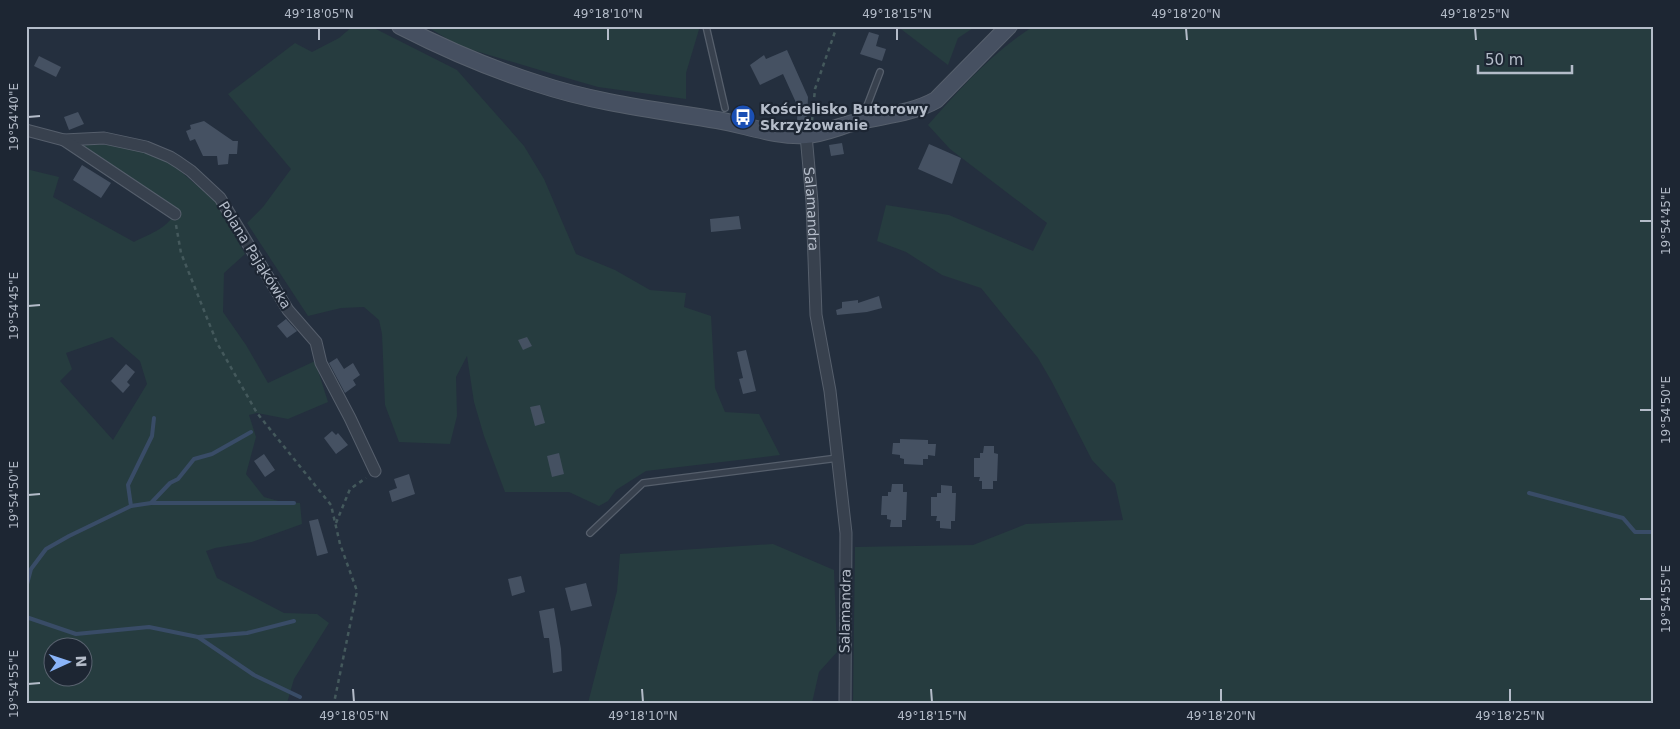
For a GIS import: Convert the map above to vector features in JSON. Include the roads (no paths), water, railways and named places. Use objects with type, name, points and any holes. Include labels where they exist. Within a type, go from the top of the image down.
[{"type":"street","points":[[400,26],[450,51],[541,85],[618,104],[725,114],[782,134],[810,135],[861,120],[925,106],[936,100],[1009,26]]},
{"type":"street","name":"Polana Pająkówka","points":[[26,130],[64,140],[104,138],[146,147],[178,162],[191,171],[220,198],[288,310],[316,342],[321,364],[350,418],[375,472]]},
{"type":"street","name":"Salamandra","points":[[810,135],[816,315],[830,391],[846,533],[844,703]]},
{"type":"street","points":[[64,140],[175,214]]},
{"type":"lane","points":[[706,26],[725,114]]},
{"type":"lane","points":[[861,120],[880,72]]},
{"type":"lane","points":[[590,533],[643,483],[838,458]]},
{"type":"waterway","points":[[131,506],[128,485],[152,436],[154,418]]},
{"type":"waterway","points":[[26,588],[31,569],[46,549],[131,506],[151,503],[170,483],[178,479],[194,459],[212,454],[251,432]]},
{"type":"waterway","points":[[1529,493],[1623,518],[1635,532],[1654,532]]},
{"type":"waterway","points":[[151,503],[294,503]]},
{"type":"waterway","points":[[26,617],[76,634],[149,627],[198,637],[247,633],[294,621]]},
{"type":"waterway","points":[[198,637],[254,675],[300,697]]},
{"type":"place","name":"Kościelisko Butorowy Skrzyżowanie","points":[[743,117]]}]
